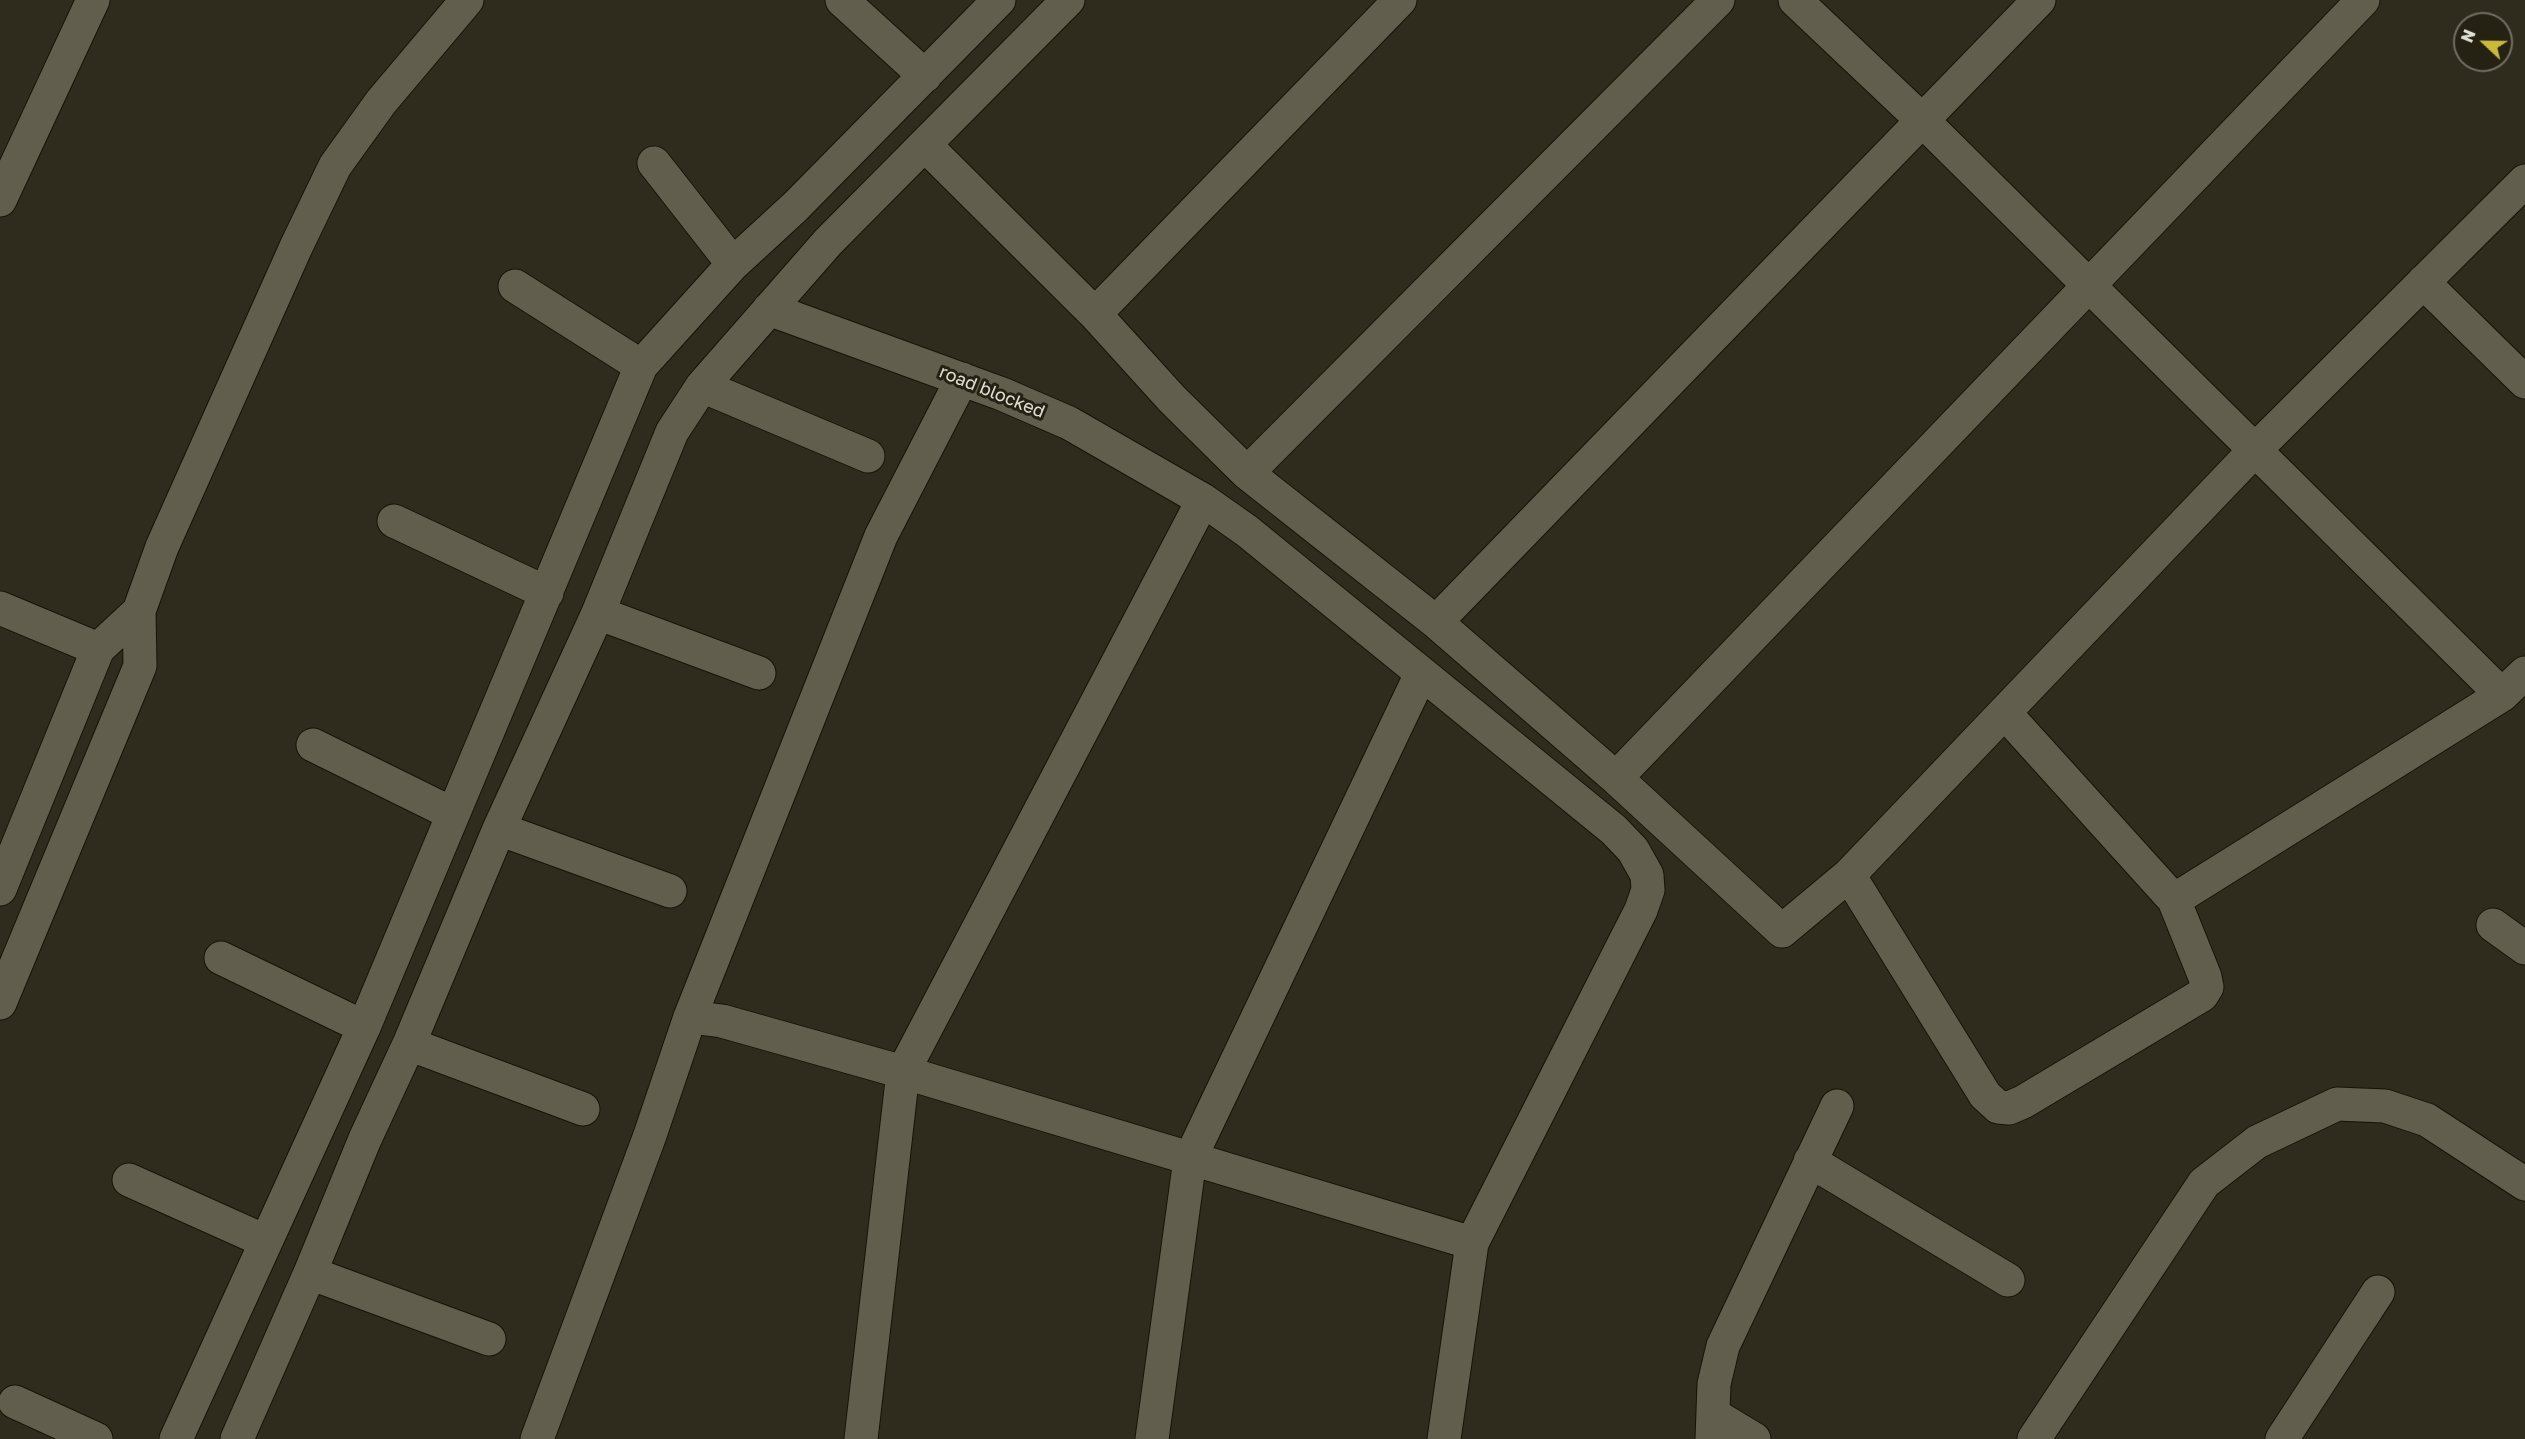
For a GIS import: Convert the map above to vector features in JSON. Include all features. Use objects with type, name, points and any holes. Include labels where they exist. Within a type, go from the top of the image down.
[{"type":"street","points":[[0,200],[93,0]]},
{"type":"street","points":[[0,1004],[140,666],[139,611],[162,547],[334,166],[381,102],[467,0]]},
{"type":"street","points":[[842,0],[925,76]]},
{"type":"street","points":[[176,1439],[364,1026],[641,366],[733,264],[795,207],[999,0]]},
{"type":"street","points":[[237,1439],[310,1273],[365,1139],[409,1044],[499,829],[598,613],[672,432],[702,386],[828,242],[926,146],[1068,0]]},
{"type":"street","points":[[1095,314],[1400,0]]},
{"type":"street","points":[[1247,473],[1718,0]]},
{"type":"street","points":[[1795,0],[1922,120],[2254,451],[2514,684],[2174,900]]},
{"type":"street","points":[[1436,622],[2039,0]]},
{"type":"street","points":[[1616,778],[2363,0]]},
{"type":"street","points":[[926,146],[1095,314],[1172,399],[1247,473],[1436,622],[1616,778],[1782,931],[1849,875],[2254,451],[2525,181]]},
{"type":"street","points":[[654,163],[733,264]]},
{"type":"street","points":[[795,207],[828,242]]},
{"type":"street","points":[[2423,282],[2525,382]]},
{"type":"street","points":[[515,286],[641,366]]},
{"type":"street","name":"road blocked","points":[[769,309],[962,379],[1069,423],[1203,500],[1247,531],[1614,830],[1633,850],[1647,875],[1647,890],[1641,910],[1472,1243],[1444,1439]]},
{"type":"street","points":[[537,1439],[649,1138],[690,1017],[881,536],[962,379]]},
{"type":"street","points":[[702,386],[868,456]]},
{"type":"street","points":[[861,1439],[903,1072],[1203,500]]},
{"type":"street","points":[[394,521],[547,593]]},
{"type":"street","points":[[0,608],[98,649]]},
{"type":"street","points":[[0,890],[98,649],[139,611]]},
{"type":"street","points":[[598,613],[759,673]]},
{"type":"street","points":[[1152,1439],[1190,1159],[1421,674]]},
{"type":"street","points":[[1849,875],[1985,1095],[1998,1107],[2009,1108],[2023,1102],[2202,995],[2207,987],[2205,977],[2174,900],[2005,713]]},
{"type":"street","points":[[313,745],[453,814]]},
{"type":"street","points":[[499,829],[670,891]]},
{"type":"street","points":[[2493,925],[2525,948]]},
{"type":"street","points":[[221,958],[364,1026]]},
{"type":"street","points":[[690,1017],[722,1021],[903,1072],[1472,1243]]},
{"type":"street","points":[[409,1044],[583,1109]]},
{"type":"street","points":[[2034,1439],[2204,1184],[2257,1142],[2337,1104],[2385,1106],[2427,1120],[2525,1184]]},
{"type":"street","points":[[1754,1439],[1713,1427],[1714,1384],[1723,1346],[1837,1106]]},
{"type":"street","points":[[321,1120],[365,1139]]},
{"type":"street","points":[[1810,1161],[2008,1280]]},
{"type":"street","points":[[129,1180],[265,1241]]},
{"type":"street","points":[[310,1273],[489,1339]]},
{"type":"street","points":[[2282,1439],[2378,1292]]},
{"type":"street","points":[[15,1402],[96,1439]]}]
